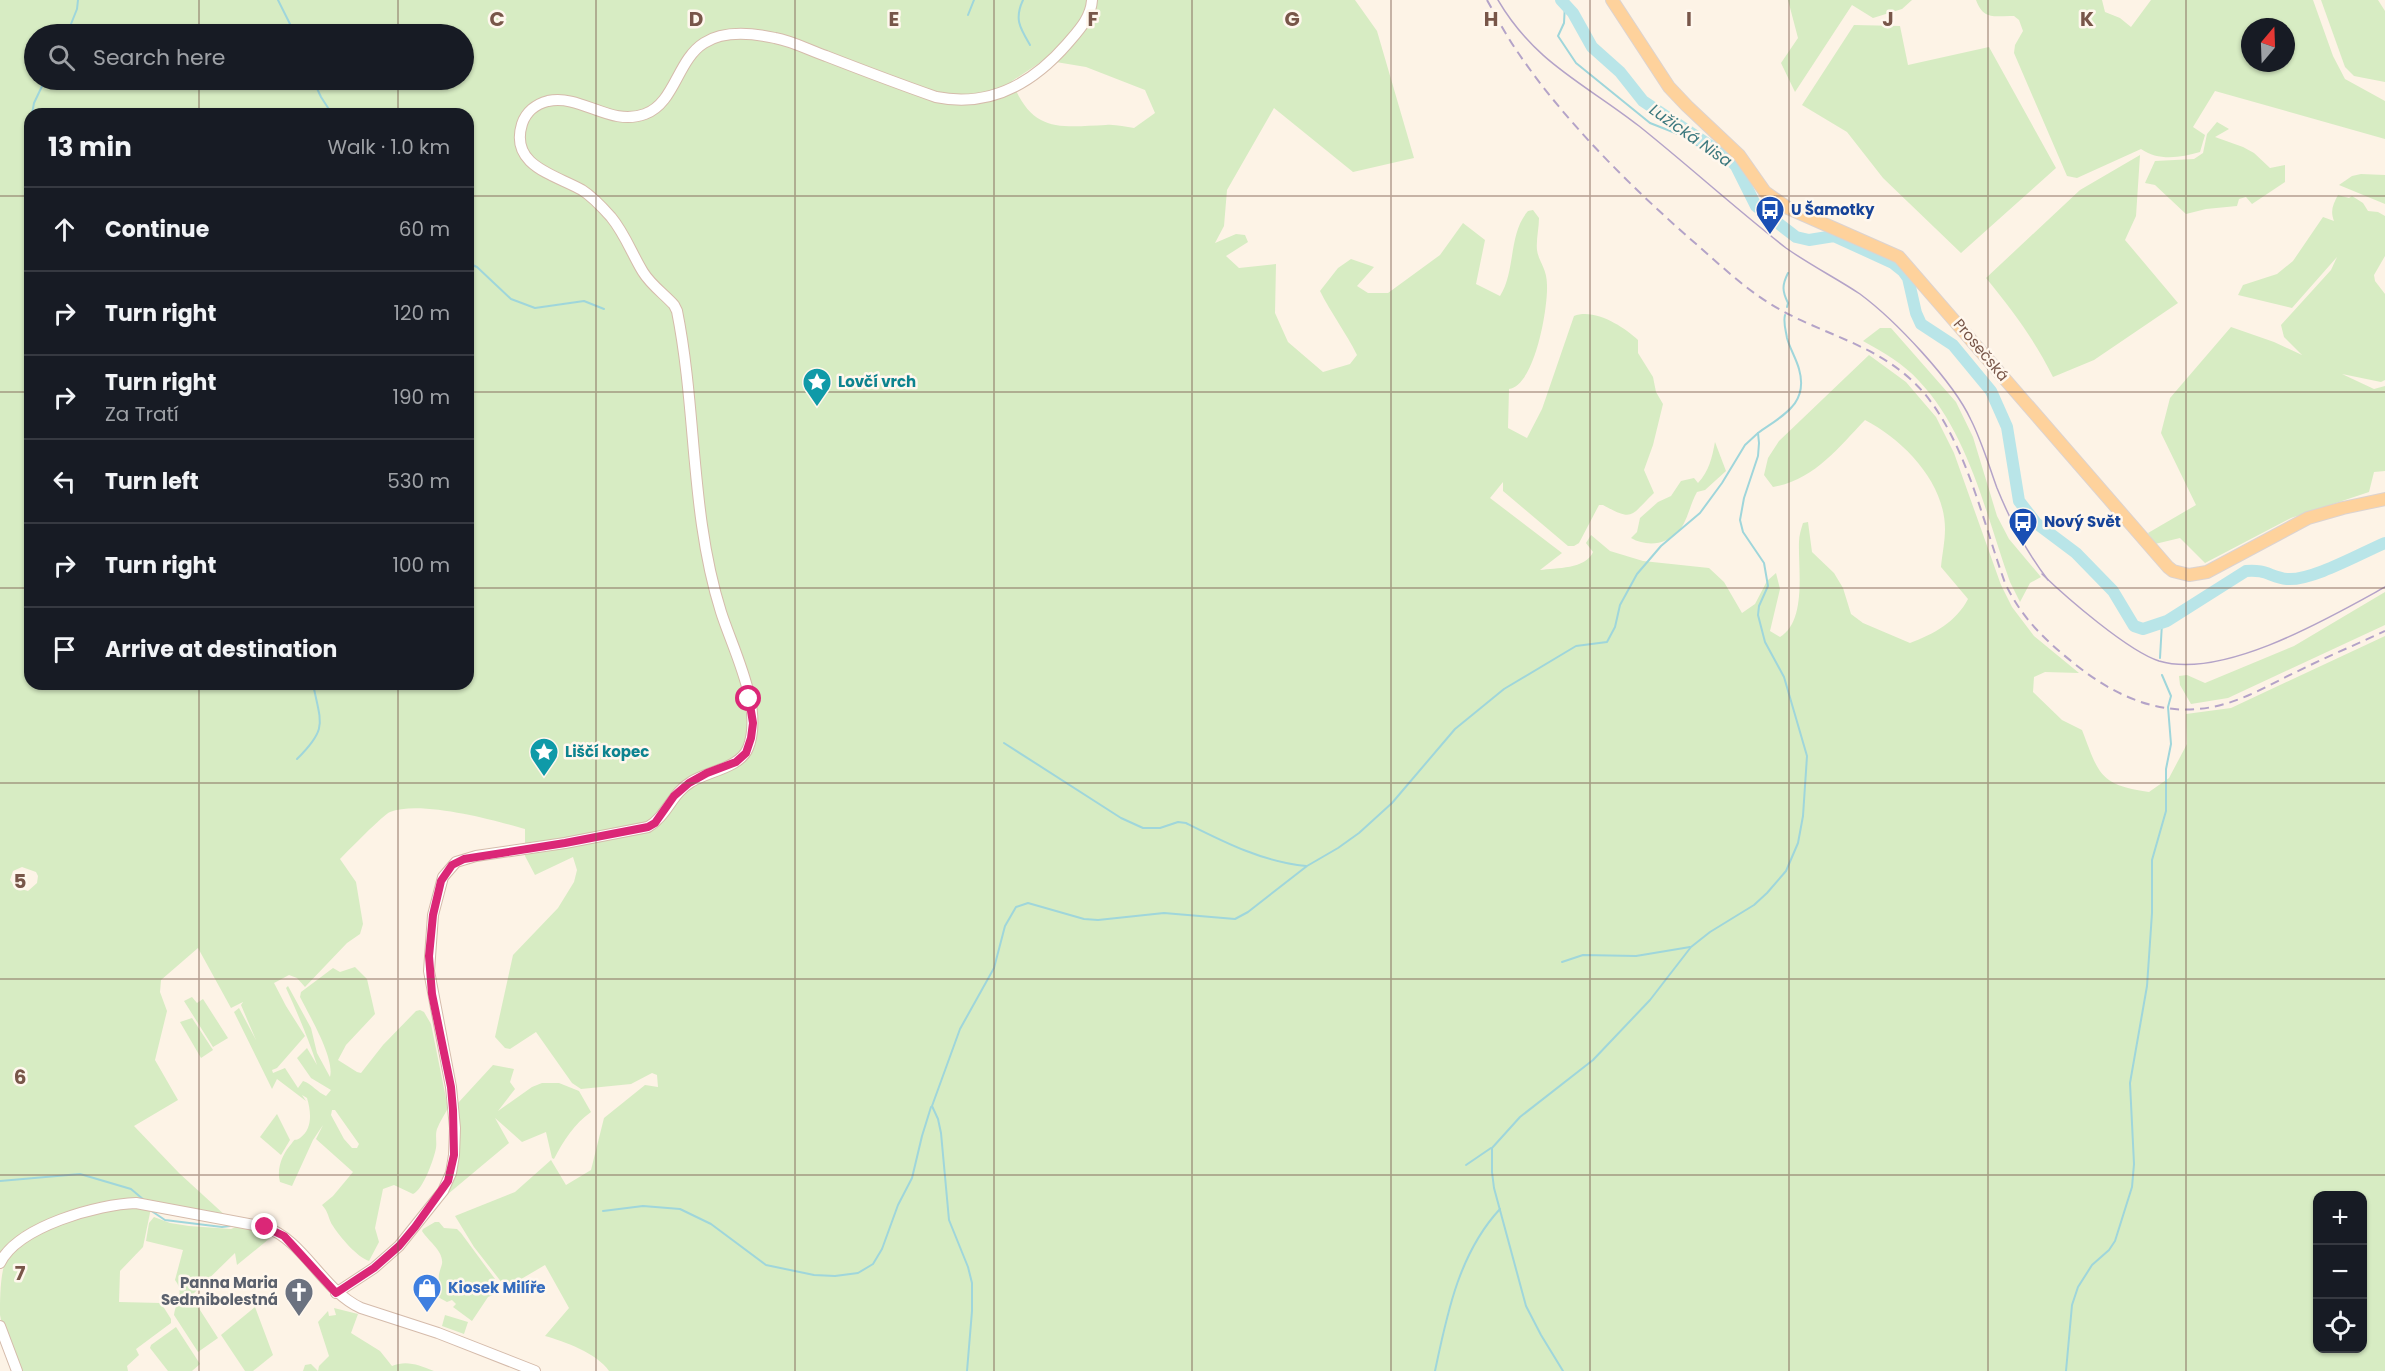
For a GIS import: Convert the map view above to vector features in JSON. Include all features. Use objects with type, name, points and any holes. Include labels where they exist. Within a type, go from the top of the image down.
[{"type":"main road","name":"Prosečská","points":[[1612,0],[1669,87],[1739,155],[1765,192],[1788,208],[1899,257],[2132,527],[2173,571],[2189,575],[2207,572],[2308,518],[2385,499]]},
{"type":"street","points":[[336,1293],[380,1263],[399,1246],[436,1200],[448,1181],[454,1155],[454,1119],[451,1087],[429,971],[430,940],[443,877],[456,862],[476,856],[565,843],[638,829],[655,823],[674,796],[689,783],[736,762],[743,756],[751,738],[753,723],[742,674],[722,613],[706,552],[696,492],[691,408],[679,323],[674,305],[644,274],[611,216],[580,189],[552,177],[528,158],[520,139],[524,118],[528,112],[541,103],[561,100],[623,119],[644,115],[661,104],[686,61],[697,48],[712,38],[730,34],[776,38],[936,97],[958,100],[978,98],[1017,87],[1045,68],[1082,27],[1089,14],[1092,0]]},
{"type":"street","points":[[0,1263],[18,1242],[49,1225],[107,1205],[136,1203],[273,1230],[289,1241],[336,1293],[362,1308],[456,1339],[535,1371]]},
{"type":"street","points":[[0,1326],[17,1371]]},
{"type":"green space","points":[[0,0],[1355,0],[1377,31],[1414,158],[1353,172],[1274,108],[1227,190],[1224,226],[1215,243],[1236,234],[1245,235],[1248,242],[1226,256],[1239,268],[1276,264],[1275,313],[1288,342],[1323,372],[1350,364],[1357,355],[1320,291],[1338,268],[1351,259],[1374,267],[1357,286],[1368,293],[1388,293],[1440,255],[1463,223],[1485,240],[1476,284],[1500,296],[1508,275],[1517,230],[1528,211],[1533,210],[1539,218],[1537,250],[1547,279],[1547,296],[1533,360],[1518,384],[1509,389],[1508,428],[1527,438],[1542,409],[1574,316],[1582,314],[1609,320],[1638,340],[1638,353],[1653,377],[1656,392],[1663,404],[1644,470],[1654,493],[1631,514],[1621,514],[1599,505],[1579,543],[1574,546],[1568,546],[1503,491],[1503,482],[1490,498],[1562,553],[1540,570],[1570,567],[1584,562],[1593,552],[1586,543],[1591,535],[1610,551],[1643,561],[1709,568],[1724,582],[1742,613],[1755,604],[1767,581],[1776,573],[1780,589],[1770,631],[1780,637],[1789,629],[1798,607],[1799,537],[1803,523],[1808,522],[1812,552],[1834,573],[1843,588],[1851,614],[1863,623],[1910,643],[1928,636],[1951,621],[1968,599],[1941,567],[1945,529],[1938,495],[1920,465],[1894,439],[1865,420],[1835,452],[1801,478],[1773,487],[1764,475],[1768,458],[1779,441],[1869,355],[1906,382],[1936,417],[1954,453],[2001,585],[2012,607],[2034,636],[2079,673],[2045,672],[2034,677],[2033,692],[2062,720],[2082,730],[2097,767],[2110,781],[2120,786],[2149,792],[2169,778],[2187,744],[2186,714],[2231,708],[2385,636],[2385,1371],[609,1371],[589,1354],[545,1336],[569,1308],[545,1265],[506,1288],[474,1247],[455,1216],[515,1192],[551,1160],[566,1185],[591,1170],[604,1118],[645,1085],[658,1087],[657,1075],[652,1073],[631,1084],[581,1089],[572,1083],[536,1032],[510,1049],[505,1048],[495,1037],[513,955],[558,908],[574,882],[577,870],[573,857],[535,875],[525,856],[525,829],[457,813],[419,808],[403,809],[386,814],[340,859],[356,882],[363,924],[360,934],[347,943],[305,987],[297,978],[289,975],[274,983],[305,1036],[277,1068],[272,1070],[273,1073],[285,1068],[298,1088],[303,1081],[326,1096],[331,1090],[311,1078],[297,1058],[307,1048],[317,1065],[286,988],[288,986],[311,1028],[317,1053],[330,1077],[331,1069],[325,1048],[300,997],[301,992],[333,968],[340,972],[355,967],[367,979],[375,1014],[346,1045],[338,1060],[357,1072],[361,1073],[383,1045],[416,1011],[424,1012],[431,1024],[448,1108],[437,1129],[435,1153],[421,1187],[413,1194],[394,1185],[383,1189],[375,1228],[379,1242],[369,1261],[344,1241],[322,1205],[333,1196],[353,1172],[316,1139],[323,1125],[313,1140],[292,1186],[280,1182],[279,1171],[283,1156],[294,1140],[304,1134],[309,1125],[310,1114],[307,1098],[302,1095],[306,1101],[277,1079],[272,1089],[234,1012],[239,1008],[256,1040],[241,1005],[243,1002],[231,1008],[198,948],[161,980],[160,992],[167,1011],[155,1060],[178,1100],[134,1126],[179,1173],[227,1217],[135,1199],[49,1221],[0,1258]],"holes":[[[1044,60],[1086,67],[1145,90],[1155,113],[1134,128],[1113,125],[1061,126],[1038,118],[1020,98],[1012,81]],[[22,867],[36,872],[37,883],[28,891],[15,887],[10,880],[13,871]],[[332,1110],[335,1110],[359,1144],[357,1148],[352,1148],[344,1139],[331,1115]]]},
{"type":"green space","points":[[1788,0],[1912,0],[1902,9],[1873,18],[1852,5],[1795,92],[1781,63],[1798,38]]},
{"type":"green space","points":[[1976,0],[2102,0],[2105,12],[2120,18],[2131,27],[2151,0],[2313,0],[2333,56],[2345,79],[2385,101],[2385,139],[2215,91],[2193,127],[2205,135],[2200,152],[2185,156],[2162,157],[2141,149],[2077,178],[2067,176],[2014,53],[2015,45],[2023,31],[2019,20],[2014,16],[1992,16],[1983,12]]},
{"type":"green space","points":[[2321,0],[2378,0],[2385,11],[2385,82],[2354,76],[2345,67]]},
{"type":"green space","points":[[1854,25],[1900,26],[1908,65],[1989,47],[2056,168],[1961,253],[1883,178],[1847,132],[1802,105]]},
{"type":"green space","points":[[2217,122],[2229,129],[2215,137],[2254,153],[2270,168],[2285,165],[2285,182],[2252,204],[2246,197],[2239,199],[2237,206],[2206,209],[2186,214],[2155,185],[2145,183],[2155,161],[2194,159],[2203,153],[2207,134]]},
{"type":"green space","points":[[2140,155],[2136,216],[2125,240],[2178,303],[2094,360],[2053,377],[2023,326],[1986,278],[2080,190]]},
{"type":"green space","points":[[2385,175],[2385,204],[2339,185],[2352,176]]},
{"type":"green space","points":[[2338,195],[2349,198],[2352,196],[2363,203],[2368,211],[2378,212],[2385,216],[2385,256],[2374,275],[2375,281],[2385,294],[2385,380],[2381,382],[2342,374],[2374,389],[2385,386],[2385,471],[2374,472],[2369,492],[2291,518],[2205,563],[2180,538],[2155,544],[2148,533],[2196,505],[2161,433],[2170,398],[2231,327],[2274,342],[2302,355],[2284,337],[2281,325],[2331,270],[2337,257],[2292,308],[2238,295],[2243,285],[2277,274],[2293,261],[2323,217],[2334,221],[2332,214]]},
{"type":"green space","points":[[1880,328],[1891,328],[1956,402],[1973,437],[1997,516],[2009,539],[2041,577],[2030,583],[2020,602],[2010,582],[1974,476],[1951,425],[1936,402],[1907,369],[1863,341]]},
{"type":"green space","points":[[1715,442],[1726,471],[1705,490],[1697,492],[1679,531],[1674,536],[1656,543],[1643,543],[1631,538],[1637,532],[1640,518],[1658,502],[1671,496],[1681,481],[1694,478],[1698,483],[1710,464]]},
{"type":"green space","points":[[2385,592],[2385,625],[2228,698],[2191,704],[2180,685],[2179,676],[2187,675],[2205,683],[2294,646]]},
{"type":"green space","points":[[192,997],[197,1003],[203,999],[228,1038],[213,1047],[184,1001]]},
{"type":"green space","points":[[192,1018],[213,1050],[201,1058],[180,1022]]},
{"type":"green space","points":[[493,1065],[514,1069],[510,1082],[515,1089],[498,1111],[532,1087],[542,1083],[559,1083],[579,1091],[591,1112],[570,1133],[554,1159],[546,1132],[522,1142],[495,1118],[509,1143],[448,1194],[455,1166],[458,1103]]},
{"type":"green space","points":[[277,1114],[290,1140],[281,1155],[260,1137]]},
{"type":"green space","points":[[122,1205],[151,1208],[143,1247],[120,1271],[119,1302],[161,1303],[171,1323],[136,1349],[139,1355],[127,1366],[128,1371],[22,1371],[6,1337],[0,1315],[0,1293],[7,1257],[15,1247],[43,1231]]},
{"type":"green space","points":[[154,1217],[170,1223],[189,1226],[231,1229],[238,1226],[275,1234],[237,1265],[235,1253],[191,1296],[218,1338],[198,1352],[174,1315],[180,1293],[175,1280],[183,1250],[146,1241],[149,1223]]},
{"type":"green space","points":[[435,1222],[439,1222],[444,1228],[457,1229],[495,1279],[492,1287],[493,1295],[488,1297],[472,1321],[453,1307],[456,1304],[452,1300],[447,1302],[427,1291],[430,1285],[439,1282],[442,1259],[438,1250],[422,1231]]},
{"type":"green space","points":[[255,1307],[273,1355],[253,1371],[245,1371],[221,1335]]},
{"type":"green space","points":[[334,1308],[358,1314],[351,1333],[380,1351],[392,1366],[408,1363],[434,1371],[318,1371],[319,1366],[329,1356],[318,1322],[328,1311],[329,1316],[336,1315]]},
{"type":"green space","points":[[445,1315],[468,1322],[464,1334],[442,1326]]},
{"type":"green space","points":[[176,1327],[200,1364],[192,1371],[168,1371],[150,1348]]},
{"type":"green space","points":[[311,1364],[318,1371],[303,1371],[305,1365]]},
{"type":"waterway","points":[[71,24],[78,0]]},
{"type":"waterway","points":[[278,0],[290,24]]},
{"type":"waterway","points":[[968,15],[974,0]]},
{"type":"waterway","points":[[1023,0],[1019,23],[1030,45]]},
{"type":"waterway","name":"Lužická Nisa","points":[[1561,0],[1573,13],[1592,47],[1620,72],[1643,101],[1727,157],[1736,166],[1756,206],[1796,237],[1809,240],[1834,236],[1893,263],[1903,271],[1908,278],[1916,313],[1921,324],[1953,345],[1991,391],[2007,427],[2019,501],[2036,523],[2076,553],[2113,591],[2134,626],[2143,629],[2167,621],[2246,571],[2258,571],[2287,579],[2309,576],[2385,543]]},
{"type":"waterway","points":[[1565,4],[1564,23],[1558,36],[1576,63],[1650,123],[1683,136],[1707,152],[1714,148]]},
{"type":"waterway","points":[[33,108],[40,90]]},
{"type":"waterway","points":[[318,90],[328,108]]},
{"type":"waterway","points":[[474,266],[511,299],[535,308],[584,301],[604,309]]},
{"type":"waterway","points":[[1787,307],[1784,288],[1788,273]]},
{"type":"waterway","points":[[1563,1371],[1526,1306],[1494,1188],[1492,1148],[1520,1117],[1593,1060],[1650,1000],[1691,947],[1710,932],[1754,905],[1767,893],[1786,871],[1798,843],[1803,816],[1807,756],[1784,677],[1765,642],[1758,615],[1759,606],[1768,586],[1764,563],[1743,532],[1740,520],[1744,498],[1758,456],[1758,433],[1785,414],[1797,400],[1800,391],[1799,369],[1787,338],[1785,315]]},
{"type":"waterway","points":[[967,1371],[972,1283],[949,1220],[941,1133],[932,1106],[960,1029],[994,968],[1005,926],[1016,907],[1028,903],[1084,919],[1098,920],[1164,913],[1235,919],[1248,912],[1307,866],[1359,833],[1392,803],[1455,729],[1504,689],[1576,646],[1607,642],[1615,627],[1620,605],[1637,574],[1661,546],[1700,513],[1745,445],[1758,433]]},
{"type":"waterway","points":[[2160,658],[2162,623]]},
{"type":"waterway","points":[[2066,1371],[2072,1305],[2078,1287],[2092,1265],[2109,1250],[2115,1241],[2132,1187],[2134,1164],[2130,1083],[2147,986],[2152,913],[2152,860],[2166,811],[2166,769],[2171,744],[2168,707],[2171,696],[2162,675]]},
{"type":"waterway","points":[[297,759],[314,740],[320,725],[314,690]]},
{"type":"waterway","points":[[1004,743],[1121,818],[1143,828],[1160,828],[1178,822],[1186,823],[1259,856],[1306,866]]},
{"type":"waterway","points":[[1562,962],[1583,955],[1636,956],[1690,947]]},
{"type":"waterway","points":[[603,1211],[643,1206],[680,1209],[711,1224],[766,1265],[814,1275],[835,1276],[858,1273],[873,1264],[882,1249],[898,1205],[912,1178],[931,1107]]},
{"type":"waterway","points":[[1466,1165],[1491,1148]]},
{"type":"waterway","points":[[0,1181],[80,1174],[131,1189],[144,1200]]},
{"type":"waterway","points":[[1435,1371],[1450,1306],[1465,1265],[1474,1245],[1500,1209]]},
{"type":"waterway","points":[[150,1210],[165,1220],[230,1226]]},
{"type":"tram line","points":[[1498,0],[1512,22],[1544,56],[1639,126],[1786,248],[1860,294],[1906,335],[1937,370],[1962,404],[1979,437],[2013,524],[2048,580]]},
{"type":"tram line","points":[[2042,574],[2131,647],[2159,661],[2185,665],[2213,662],[2275,643],[2385,587]]},
{"type":"railway","points":[[1487,0],[1515,48],[1558,105],[1624,178],[1672,222],[1731,274],[1769,303],[1889,362],[1924,393],[1939,413],[1962,459],[2005,583],[2019,608],[2045,638],[2093,677],[2110,688],[2147,704],[2186,710],[2207,708],[2245,697],[2385,631]]},
{"type":"place","name":"U Šamotky","points":[[1770,236]]},
{"type":"place","name":"Lovčí vrch","points":[[817,408]]},
{"type":"place","name":"Nový Svět","points":[[2023,548]]},
{"type":"place","name":"Liščí kopec","points":[[544,778]]},
{"type":"place","name":"Kiosek Milíře","points":[[427,1314]]},
{"type":"place","name":"Panna Maria Sedmibolestná","points":[[299,1318]]},
{"type":"route","points":[[265,1227],[284,1236],[336,1293],[374,1268],[399,1246],[446,1187],[454,1155],[455,1128],[451,1087],[429,971],[433,915],[443,877],[452,865],[464,859],[565,843],[648,827],[655,823],[683,787],[707,773],[736,762],[746,753],[753,723],[749,699]]}]
